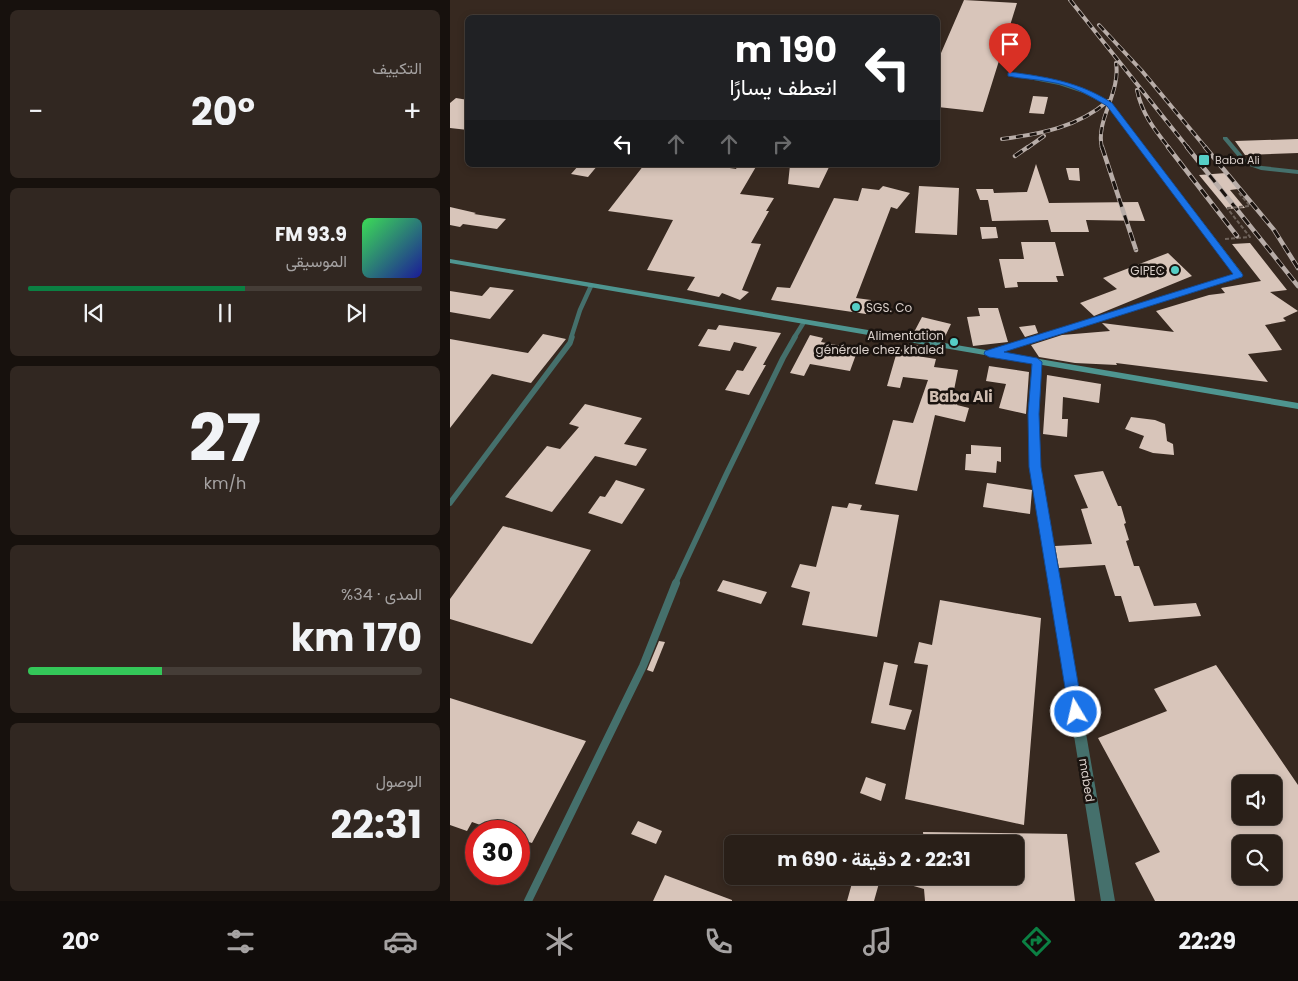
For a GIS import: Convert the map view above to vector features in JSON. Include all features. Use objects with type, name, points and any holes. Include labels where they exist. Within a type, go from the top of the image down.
[{"type":"main road","points":[[450,261],[1298,406]]},
{"type":"street","points":[[989,354],[1238,275],[1109,104],[1092,93],[1075,86],[1053,80],[1010,74]]},
{"type":"street","points":[[1226,138],[1246,163],[1261,168],[1298,172]]},
{"type":"street","name":"mabed","points":[[1037,362],[1033,414],[1035,467],[1108,901]]},
{"type":"lane","points":[[450,503],[570,343],[580,310],[591,286]]},
{"type":"lane","points":[[528,901],[643,666],[681,570],[784,358],[804,322]]},
{"type":"path","points":[[1212,240],[1250,237],[1227,208],[1250,206],[1239,193]]},
{"type":"building","points":[[964,0],[1017,3],[983,112],[940,107],[940,55]]},
{"type":"building","points":[[1033,96],[1048,97],[1044,114],[1029,113]]},
{"type":"building","points":[[456,98],[465,100],[465,130],[450,128],[450,103]]},
{"type":"building","points":[[1298,139],[1298,153],[1245,155],[1235,141]]},
{"type":"building","points":[[1036,164],[1049,203],[1138,202],[1145,221],[1086,220],[1089,232],[1051,232],[1048,220],[992,221],[988,200],[980,200],[976,189],[993,189],[994,193],[1027,192]]},
{"type":"building","points":[[577,167],[596,167],[588,177],[571,174]]},
{"type":"building","points":[[642,167],[723,167],[736,169],[737,167],[756,167],[740,194],[774,198],[751,243],[761,244],[742,290],[749,292],[740,300],[722,293],[719,297],[687,290],[695,277],[647,270],[673,220],[608,211]]},
{"type":"building","points":[[790,167],[829,167],[819,188],[788,184]]},
{"type":"building","points":[[1066,168],[1079,168],[1080,181],[1069,180]]},
{"type":"building","points":[[1226,173],[1238,189],[1230,190],[1245,208],[1227,209],[1199,175]]},
{"type":"building","points":[[883,186],[910,193],[897,209],[891,207],[856,298],[871,300],[866,314],[771,300],[777,287],[790,288],[834,198],[858,201],[862,188],[879,190]]},
{"type":"building","points":[[919,186],[959,188],[957,235],[915,233]]},
{"type":"building","points":[[450,207],[476,213],[474,214],[506,219],[497,229],[463,224],[460,227],[450,225]]},
{"type":"building","points":[[980,227],[996,227],[998,238],[982,239]]},
{"type":"building","points":[[1021,242],[1055,242],[1064,276],[1056,276],[1058,282],[1017,282],[1018,287],[1005,288],[999,259],[1024,259]]},
{"type":"building","points":[[1250,243],[1287,290],[1270,292],[1298,311],[1283,318],[1286,321],[1265,325],[1282,350],[1248,354],[1268,382],[1116,363],[1117,365],[1075,363],[1039,357],[1031,345],[1062,335],[1110,331],[1102,323],[1174,332],[1156,311],[1209,295],[1225,293],[1221,288],[1261,281],[1232,244]]},
{"type":"building","points":[[1168,253],[1192,276],[1094,316],[1080,303],[1117,289],[1103,278]]},
{"type":"building","points":[[490,287],[514,290],[490,319],[450,312],[450,291],[482,296]]},
{"type":"building","points":[[978,308],[998,308],[1008,342],[973,346],[967,317],[980,316]]},
{"type":"building","points":[[922,317],[951,324],[943,341],[912,336]]},
{"type":"building","points":[[719,325],[781,333],[749,395],[725,390],[737,370],[743,371],[757,347],[734,342],[730,351],[698,346],[708,329],[716,330]]},
{"type":"building","points":[[1035,325],[1038,333],[1025,337],[1019,327]]},
{"type":"building","points":[[543,334],[566,339],[531,383],[492,374],[450,428],[450,339],[528,353]]},
{"type":"building","points":[[810,335],[823,338],[821,342],[858,349],[850,371],[810,364],[804,376],[790,373]]},
{"type":"building","points":[[908,344],[933,348],[918,349],[917,356],[936,359],[934,367],[958,370],[952,400],[958,402],[957,405],[969,408],[965,422],[935,415],[917,491],[875,484],[893,420],[913,423],[928,380],[903,377],[900,388],[887,386],[898,348],[905,349]]},
{"type":"building","points":[[989,366],[1029,372],[1026,414],[999,408],[1006,384],[986,381]]},
{"type":"building","points":[[1047,375],[1101,384],[1099,403],[1063,397],[1062,419],[1068,419],[1067,437],[1043,434]]},
{"type":"building","points":[[585,404],[642,418],[624,444],[647,449],[636,466],[595,456],[552,512],[505,497],[547,446],[560,449],[579,427],[569,424]]},
{"type":"building","points":[[1131,417],[1155,420],[1165,424],[1167,441],[1173,444],[1174,455],[1153,453],[1139,448],[1144,436],[1125,429]]},
{"type":"building","points":[[971,445],[1001,447],[1001,462],[997,461],[996,473],[965,470],[966,454],[971,454]]},
{"type":"building","points":[[1103,471],[1118,506],[1121,506],[1129,540],[1126,541],[1134,566],[1139,566],[1154,606],[1196,603],[1201,616],[1129,622],[1121,596],[1115,596],[1105,565],[1059,568],[1055,546],[1092,544],[1081,509],[1088,508],[1074,475]]},
{"type":"building","points":[[616,480],[645,489],[622,524],[588,513],[600,496],[605,497]]},
{"type":"building","points":[[987,483],[1032,490],[1030,514],[983,507]]},
{"type":"building","points":[[849,503],[862,505],[860,510],[899,515],[877,637],[802,625],[810,592],[791,587],[800,564],[816,567],[832,506],[847,508]]},
{"type":"building","points":[[503,526],[591,550],[532,644],[450,619],[450,599]]},
{"type":"building","points":[[723,580],[767,592],[761,604],[717,591]]},
{"type":"building","points":[[940,600],[1041,618],[1024,825],[905,799],[928,665],[914,663],[919,642],[932,645]]},
{"type":"building","points":[[659,641],[665,642],[653,672],[647,670]]},
{"type":"building","points":[[884,662],[898,665],[889,705],[912,710],[905,730],[871,723]]},
{"type":"building","points":[[1216,665],[1298,785],[1298,901],[1155,901],[1135,863],[1160,852],[1098,738],[1167,711],[1154,689]]},
{"type":"building","points":[[450,698],[586,741],[532,843],[530,842],[530,820],[465,820],[465,830],[450,825]]},
{"type":"building","points":[[866,777],[886,784],[881,801],[860,793]]},
{"type":"building","points":[[638,821],[662,831],[656,844],[631,834]]},
{"type":"building","points":[[923,832],[1067,834],[1075,901],[925,901],[924,889],[910,885],[1024,885],[1024,835],[923,835]]},
{"type":"building","points":[[665,875],[732,900],[732,901],[653,901]]},
{"type":"building","points":[[851,885],[878,885],[874,901],[847,901]]},
{"type":"railway","points":[[1070,0],[1188,148]]},
{"type":"railway","points":[[1099,25],[1142,71],[1206,148]]},
{"type":"railway","points":[[1102,148],[1102,127],[1115,85],[1116,63]]},
{"type":"railway","points":[[1137,90],[1145,114],[1169,148]]},
{"type":"railway","points":[[1002,139],[1045,132],[1072,123],[1108,101]]},
{"type":"railway","points":[[1027,148],[1044,136]]},
{"type":"railway","points":[[1015,156],[1028,147]]},
{"type":"railway","points":[[1102,147],[1136,250]]},
{"type":"railway","points":[[1168,147],[1237,236]]},
{"type":"railway","points":[[1187,147],[1298,286]]},
{"type":"railway","points":[[1205,147],[1274,230],[1298,268]]},
{"type":"place","name":"Baba Ali","points":[[1204,160]]},
{"type":"place","name":"GIPEC","points":[[1175,270]]},
{"type":"place","name":"SGS. Co","points":[[856,307]]},
{"type":"place","name":"Alimentation générale chez khaled","points":[[954,342]]},
{"type":"district","name":"Baba Ali","points":[[961,396]]},
{"type":"route","points":[[1010,74],[1053,80],[1075,86],[1092,93],[1109,104],[1238,275],[989,354],[1037,362],[1033,414],[1035,467],[1076,712]]}]
